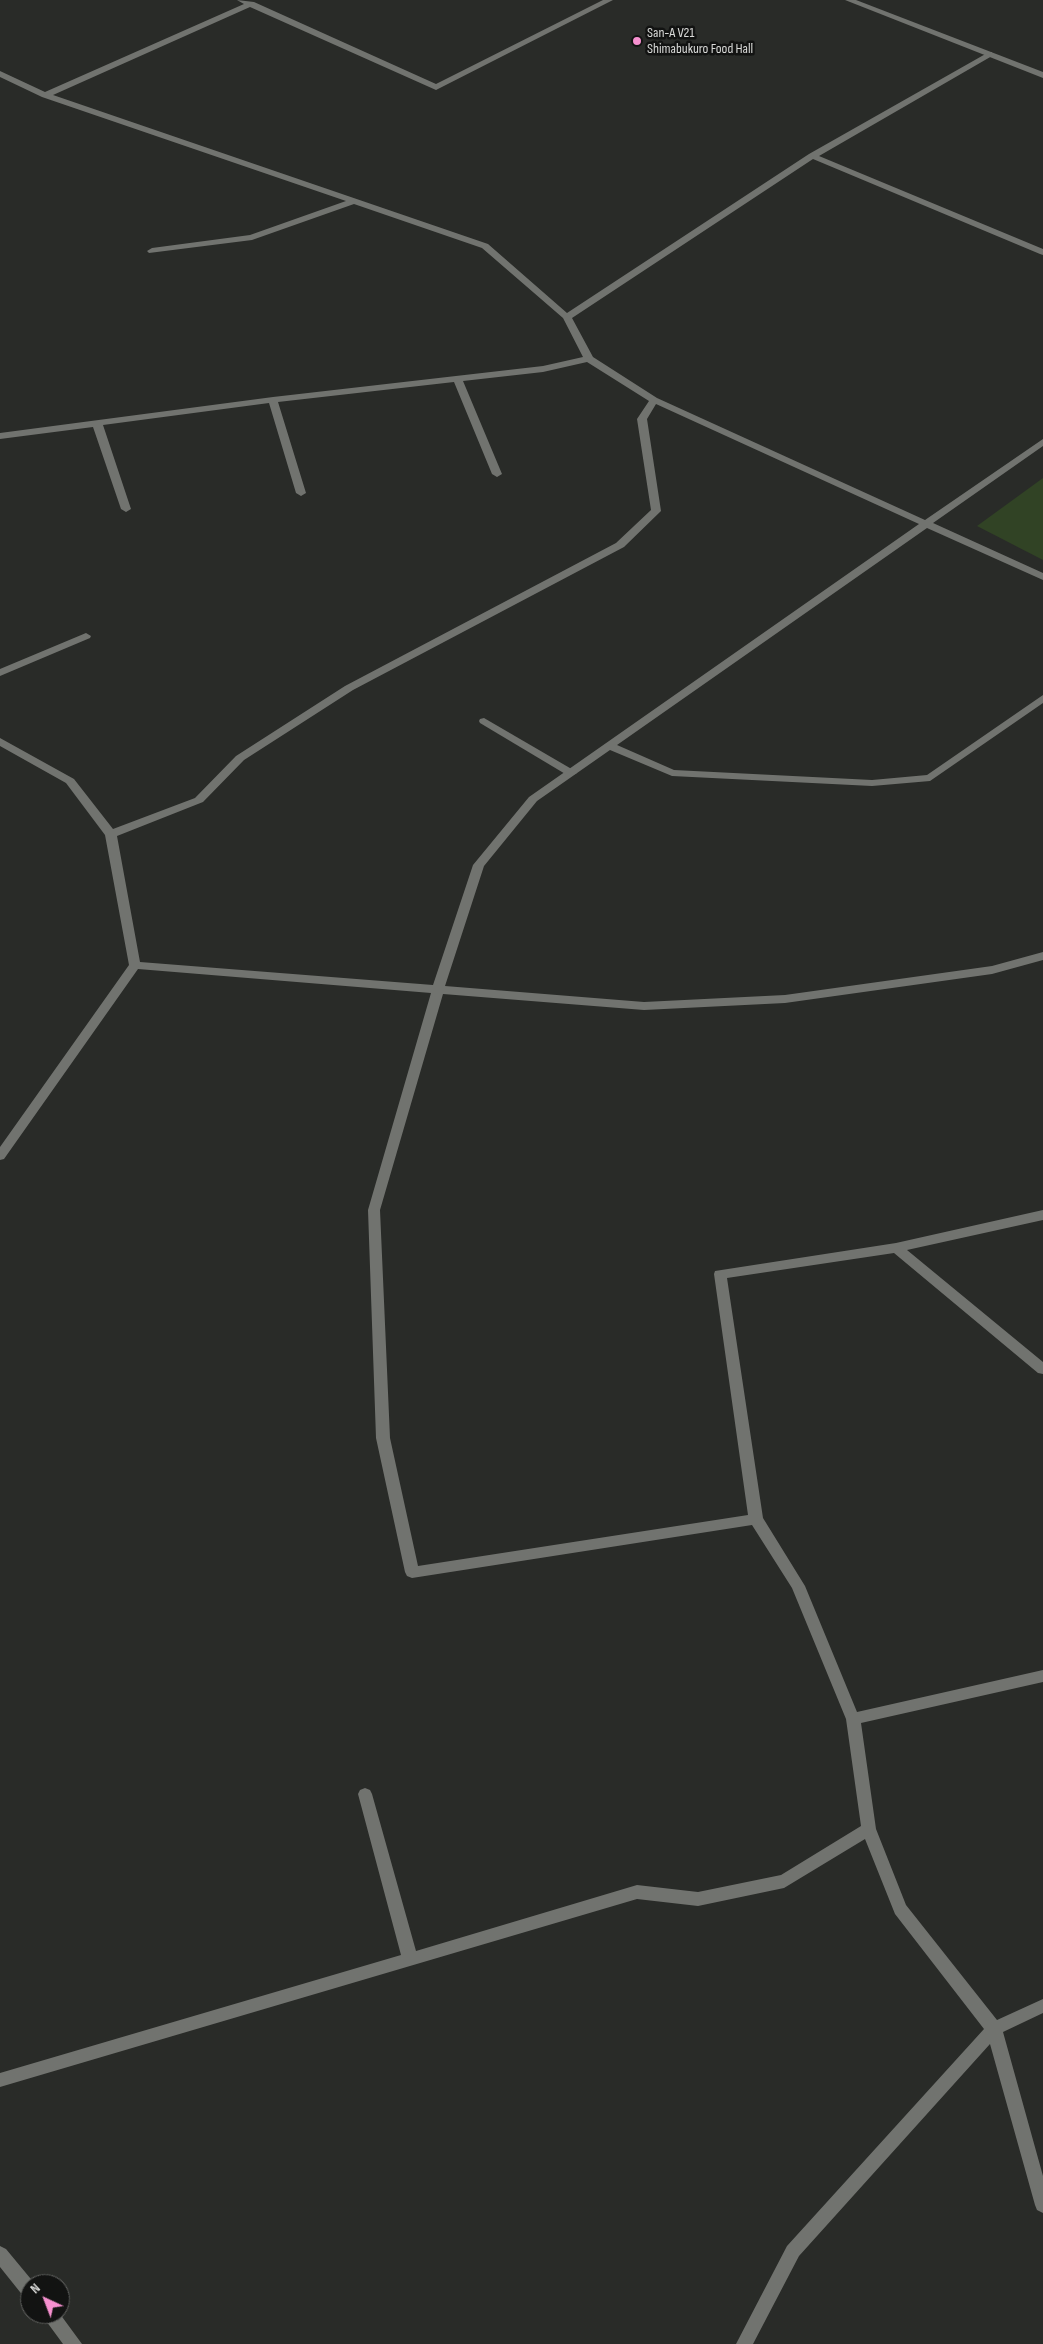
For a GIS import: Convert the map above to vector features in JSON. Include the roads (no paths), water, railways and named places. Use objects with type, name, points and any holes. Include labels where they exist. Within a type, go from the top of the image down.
[{"type":"street","points":[[241,0],[436,87],[604,1]]},
{"type":"street","points":[[850,0],[1043,75]]},
{"type":"street","points":[[45,95],[251,4]]},
{"type":"street","points":[[567,317],[812,156],[989,54]]},
{"type":"street","points":[[0,74],[45,95],[485,246],[567,317],[589,359],[654,400],[1043,577]]},
{"type":"street","points":[[812,156],[1043,252]]},
{"type":"street","points":[[152,251],[252,237],[355,201]]},
{"type":"street","points":[[0,436],[273,400],[543,369],[589,359]]},
{"type":"street","points":[[456,379],[497,474]]},
{"type":"street","points":[[273,400],[301,493]]},
{"type":"street","points":[[111,834],[199,800],[240,758],[349,688],[620,545],[656,511],[642,418],[654,400]]},
{"type":"street","points":[[97,423],[126,509]]},
{"type":"street","points":[[756,1519],[412,1572],[383,1438],[374,1210],[438,989],[479,865],[533,799],[1043,442]]},
{"type":"street","points":[[0,673],[86,636]]},
{"type":"street","points":[[610,746],[672,773],[872,783],[930,778],[1043,698]]},
{"type":"street","points":[[484,721],[571,773]]},
{"type":"street","points":[[0,741],[70,781],[111,834],[135,965],[0,1156]]},
{"type":"street","points":[[135,965],[644,1006],[784,999],[992,970],[1043,956]]},
{"type":"street","points":[[1043,1215],[896,1248],[720,1274],[756,1519],[798,1586],[853,1719],[869,1829],[900,1909],[994,2029],[1043,2205]]},
{"type":"street","points":[[896,1248],[1043,1369]]},
{"type":"street","points":[[853,1719],[1043,1676]]},
{"type":"street","points":[[365,1794],[410,1958]]},
{"type":"street","points":[[0,2080],[637,1892],[698,1899],[784,1880],[869,1829]]},
{"type":"street","points":[[744,2344],[793,2251],[994,2029],[1043,2006]]},
{"type":"street","points":[[0,2254],[20,2279]]},
{"type":"street","points":[[57,2324],[74,2344]]},
{"type":"place","name":"San-A V21 Shimabukuro Food Hall","points":[[637,41]]}]
